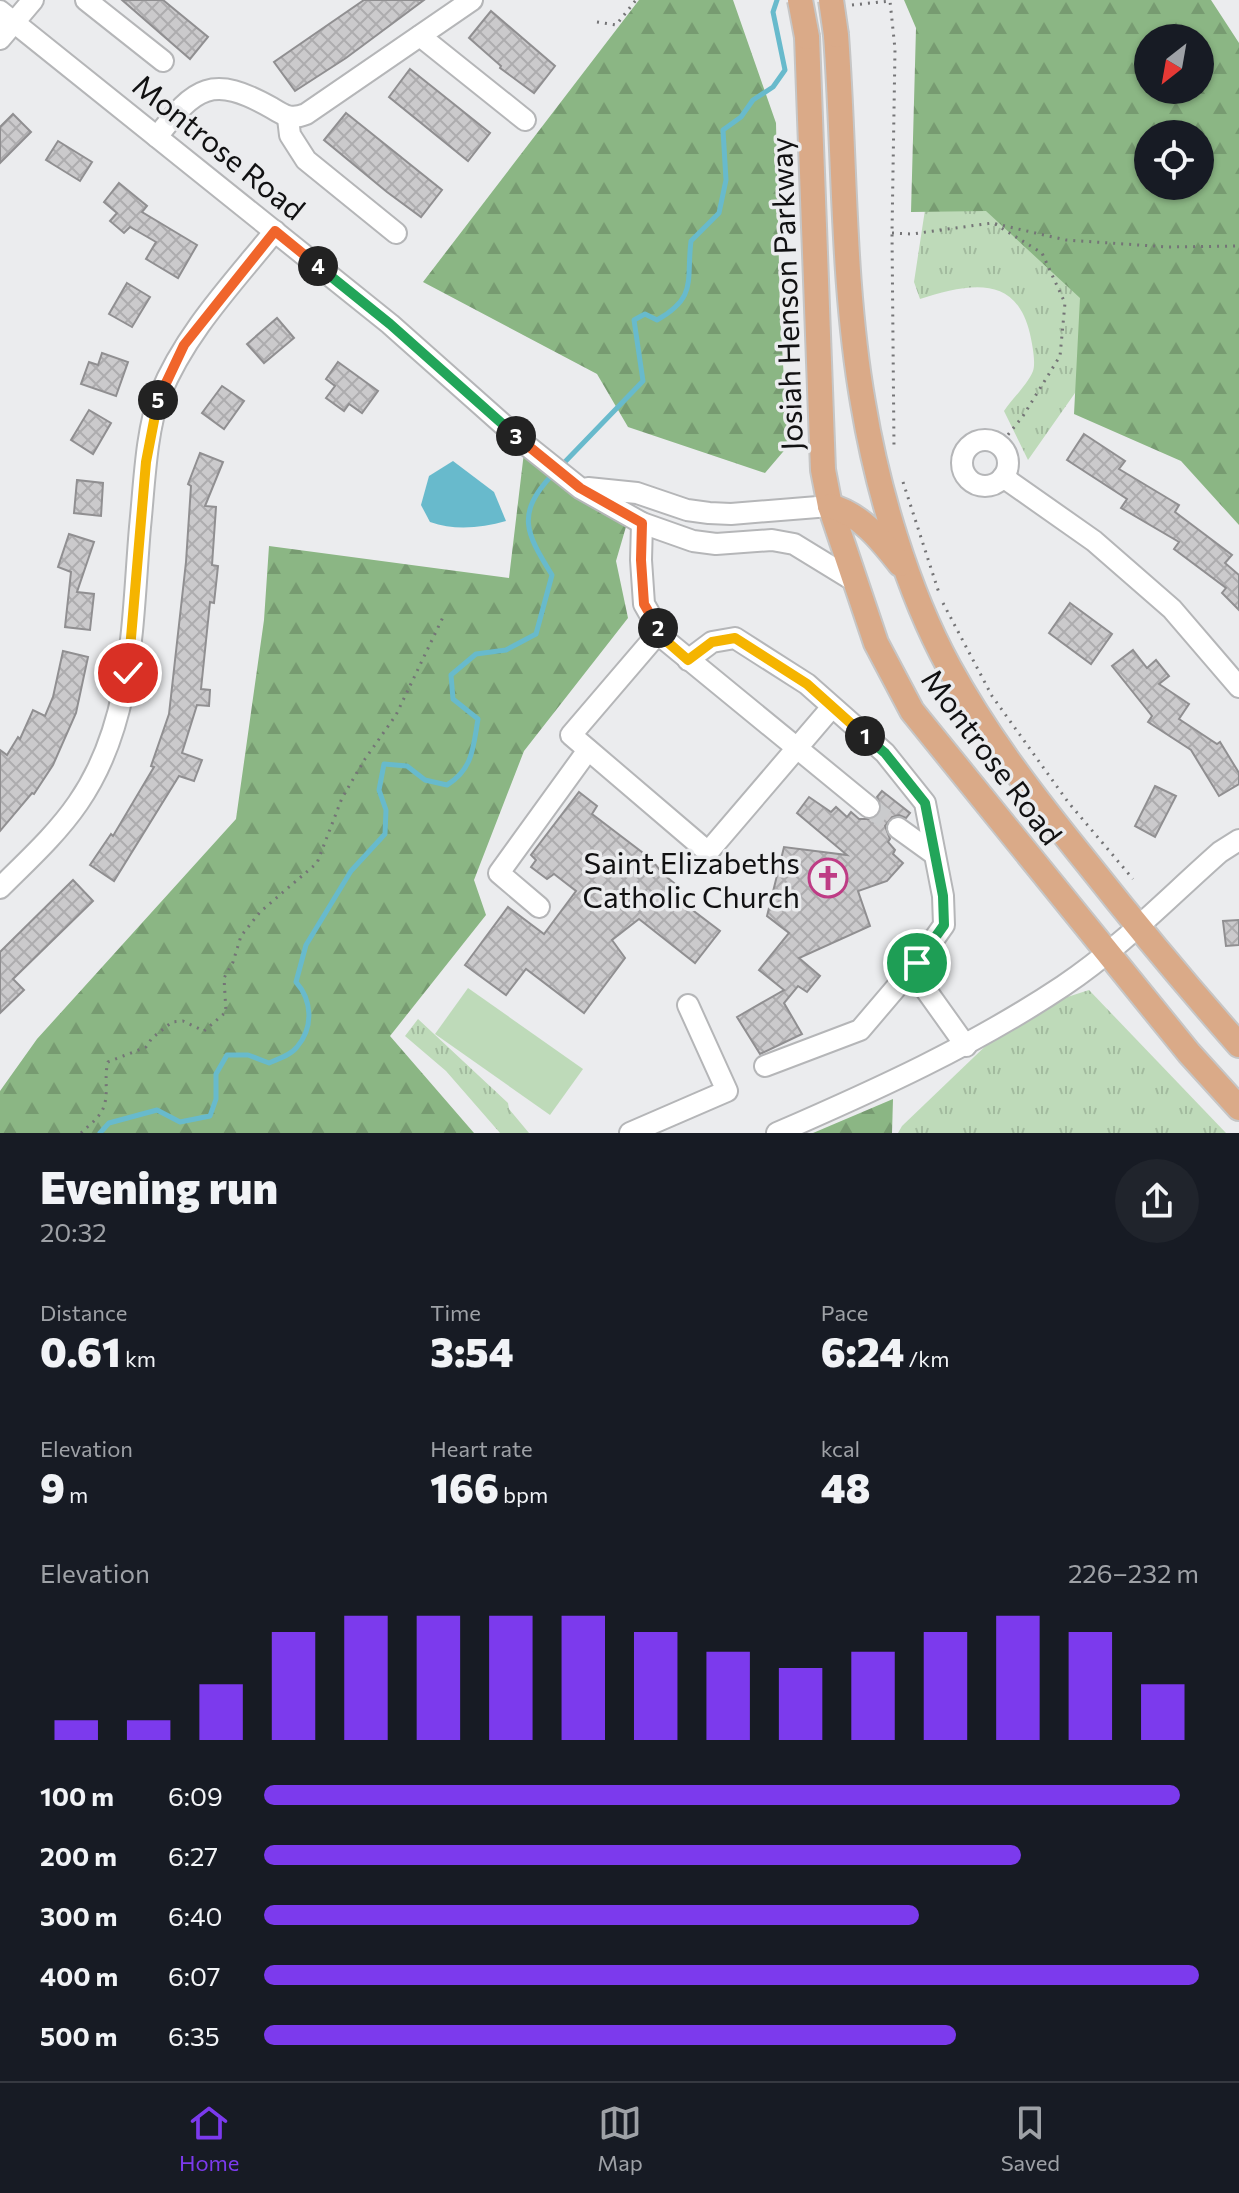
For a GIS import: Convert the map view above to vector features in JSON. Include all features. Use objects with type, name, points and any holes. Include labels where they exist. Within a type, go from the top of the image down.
[{"type":"main road","name":"Josiah Henson Parkway","points":[[800,0],[807,37],[823,470],[830,506],[856,582]]},
{"type":"main road","name":"Josiah Henson Parkway","points":[[836,2],[857,368],[882,491],[908,574]]},
{"type":"main road","points":[[830,506],[844,509],[869,528],[908,574]]},
{"type":"main road","name":"Montrose Road","points":[[908,574],[948,664],[991,737],[1137,925],[1239,1045]]},
{"type":"main road","name":"Montrose Road","points":[[856,582],[876,643],[912,711],[1189,1053],[1239,1108]]},
{"type":"street","points":[[0,39],[7,17],[33,0]]},
{"type":"street","points":[[86,0],[163,61]]},
{"type":"street","points":[[157,137],[193,95],[211,89],[242,94],[288,118],[306,114],[472,0]]},
{"type":"street","name":"Montrose Road","points":[[7,17],[390,324],[525,444],[580,488],[642,523],[669,534],[716,544],[772,540],[794,544],[856,582]]},
{"type":"street","points":[[420,36],[525,120]]},
{"type":"street","points":[[288,118],[290,135],[306,160],[396,233]]},
{"type":"street","points":[[0,888],[52,836],[79,802],[102,760],[120,710],[128,673],[146,462],[159,398],[184,345],[275,231]]},
{"type":"street","points":[[988,440],[999,446],[1008,463],[1003,477],[997,483],[981,486],[968,478],[962,464],[967,449],[988,440]]},
{"type":"street","points":[[1003,477],[1094,541],[1172,609],[1239,687]]},
{"type":"street","points":[[580,488],[637,493],[687,510],[709,513],[830,506]]},
{"type":"street","points":[[642,523],[644,604],[664,639],[797,747],[872,802]]},
{"type":"street","points":[[660,631],[571,735],[708,852],[832,707]]},
{"type":"street","points":[[688,660],[712,642],[735,638],[807,684],[885,753],[925,803],[943,896],[944,925],[917,963],[860,1030],[765,1066]]},
{"type":"street","points":[[539,907],[499,873],[588,750]]},
{"type":"street","points":[[901,824],[933,847]]},
{"type":"street","points":[[777,1133],[966,1046],[1065,985],[1108,952],[1220,852],[1239,840]]},
{"type":"street","points":[[917,963],[921,983],[966,1046]]},
{"type":"street","points":[[630,1133],[727,1091],[688,1005]]},
{"type":"path","points":[[597,22],[616,25],[636,0]]},
{"type":"path","points":[[836,2],[890,1],[895,49],[892,233],[892,429],[895,459]]},
{"type":"path","points":[[892,233],[912,234],[992,223],[1066,240],[1168,247],[1239,246]]},
{"type":"path","points":[[992,223],[1042,253],[1065,303],[1060,356],[1023,416],[999,446]]},
{"type":"path","points":[[900,473],[941,600],[992,696],[1068,802],[1133,879]]},
{"type":"path","points":[[81,1133],[101,1113],[108,1062],[146,1047],[172,1022],[183,1021],[204,1031],[226,1012],[224,978],[241,936],[260,912],[317,863],[342,798],[396,715],[444,615]]},
{"type":"green space","points":[[639,0],[733,0],[776,123],[780,314],[788,446],[765,473],[628,427],[597,374],[423,282]]},
{"type":"green space","points":[[904,0],[1211,0],[1239,43],[1239,525],[1181,461],[1074,414],[1080,298],[986,211],[911,212],[916,28]]},
{"type":"green space","points":[[957,0],[1206,0],[1208,24],[1134,24],[1134,104],[1213,104],[1239,467],[1115,336],[1028,460],[1004,411],[1034,367],[1032,342],[1023,314],[1013,300],[987,288],[955,290],[920,299],[914,282]]},
{"type":"green space","points":[[525,444],[630,513],[616,561],[628,618],[524,751],[474,880],[486,915],[390,1036],[474,1133],[0,1133],[0,1091],[37,1039],[236,819],[264,620],[269,546],[509,578]]},
{"type":"green space","points":[[468,988],[583,1069],[550,1115],[435,1034]]},
{"type":"green space","points":[[1089,990],[1226,1133],[898,1133],[1021,1012]]},
{"type":"green space","points":[[418,1019],[508,1103],[509,1109],[529,1133],[500,1133],[446,1071],[405,1036]]},
{"type":"green space","points":[[893,1099],[892,1133],[813,1133]]},
{"type":"water","points":[[453,461],[494,492],[506,521],[468,528],[430,522],[421,505],[429,476]]},
{"type":"building","points":[[122,0],[163,0],[208,37],[190,59]]},
{"type":"building","points":[[364,0],[424,0],[346,58],[295,91],[274,62]]},
{"type":"building","points":[[491,11],[555,66],[534,93],[500,68],[469,38]]},
{"type":"building","points":[[410,69],[490,133],[468,161],[389,97]]},
{"type":"building","points":[[346,113],[442,190],[421,217],[324,140]]},
{"type":"building","points":[[13,114],[31,132],[0,163],[0,127]]},
{"type":"building","points":[[58,141],[92,162],[80,181],[46,160]]},
{"type":"building","points":[[119,183],[147,206],[142,212],[197,245],[178,278],[146,259],[156,242],[130,227],[124,233],[110,221],[117,213],[104,202]]},
{"type":"building","points":[[127,283],[150,297],[132,327],[109,314]]},
{"type":"building","points":[[277,318],[294,338],[264,363],[247,344]]},
{"type":"building","points":[[102,353],[128,362],[116,396],[81,384],[89,362],[98,365]]},
{"type":"building","points":[[338,362],[378,391],[362,413],[349,404],[344,411],[326,398],[335,386],[326,379]]},
{"type":"building","points":[[222,386],[244,401],[224,429],[202,413]]},
{"type":"building","points":[[89,410],[111,423],[93,454],[71,440]]},
{"type":"building","points":[[1084,434],[1125,461],[1119,469],[1179,505],[1175,512],[1232,555],[1225,563],[1239,575],[1239,610],[1222,593],[1226,588],[1174,549],[1179,542],[1121,508],[1127,499],[1067,460]]},
{"type":"building","points":[[200,453],[223,462],[205,506],[216,507],[212,565],[218,566],[214,603],[210,602],[201,689],[210,690],[209,706],[197,705],[182,753],[202,760],[194,781],[179,776],[114,881],[90,865],[111,834],[113,836],[154,767],[151,766],[169,714],[186,562],[191,486],[188,484]]},
{"type":"building","points":[[77,480],[103,483],[101,516],[74,513]]},
{"type":"building","points":[[69,534],[94,542],[77,592],[94,594],[90,630],[65,627],[71,572],[58,567]]},
{"type":"building","points":[[1070,603],[1112,634],[1091,664],[1049,633]]},
{"type":"building","points":[[1133,650],[1147,668],[1156,660],[1169,676],[1159,684],[1189,704],[1179,719],[1217,744],[1220,742],[1239,773],[1239,784],[1219,796],[1191,750],[1148,722],[1152,716],[1112,666]]},
{"type":"building","points":[[63,651],[88,657],[76,713],[53,765],[34,794],[0,831],[0,750],[7,755],[18,737],[20,739],[33,710],[45,716],[53,697]]},
{"type":"building","points":[[1155,786],[1176,796],[1155,837],[1135,826]]},
{"type":"building","name":"Saint Elizabeths Catholic Church","points":[[882,791],[910,813],[906,818],[899,815],[892,817],[885,826],[890,839],[888,842],[895,850],[893,854],[903,863],[887,881],[858,891],[870,926],[799,958],[820,976],[807,992],[798,986],[784,1003],[802,1034],[760,1054],[737,1017],[784,990],[759,970],[789,933],[767,916],[784,847],[847,855],[797,813],[809,797],[831,812],[836,807],[847,817],[851,812],[859,819],[873,819],[882,810],[877,797]]},
{"type":"building","points":[[579,792],[597,806],[592,814],[651,859],[680,888],[674,896],[720,931],[695,963],[639,919],[612,940],[625,958],[584,1013],[526,969],[506,995],[465,965],[508,907],[544,934],[576,891],[554,874],[547,879],[531,867],[536,860],[531,855]]},
{"type":"building","points":[[73,880],[93,901],[13,979],[24,990],[0,1013],[0,952]]},
{"type":"building","points":[[1239,920],[1239,945],[1226,946],[1223,921]]},
{"type":"waterway","points":[[560,467],[643,381],[634,320],[645,314],[657,320],[670,312],[684,295],[688,286],[691,241],[719,213],[726,180],[723,130],[741,117],[753,100],[773,87],[785,70],[773,12],[777,0]]},
{"type":"waterway","points":[[100,1133],[109,1123],[157,1110],[180,1122],[210,1116],[216,1099],[216,1074],[227,1055],[248,1055],[269,1063],[297,1047],[306,1031],[309,1014],[305,997],[296,982],[306,945],[351,871],[385,834],[386,810],[379,790],[384,764],[407,766],[425,780],[447,785],[456,779],[470,757],[478,719],[453,699],[451,675],[476,654],[506,650],[536,634],[552,575],[531,535],[529,512],[541,488],[553,474]]},
{"type":"tunnel","points":[[869,807],[898,828]]},
{"type":"place","name":"Saint Elizabeths Catholic Church","points":[[828,878]]},
{"type":"route","points":[[128,673],[146,462],[159,398],[184,345],[275,231],[390,324],[525,444],[580,488],[642,523],[644,604],[664,639],[688,660],[712,642],[735,638],[807,684],[885,753],[925,803],[943,896],[944,925],[917,963]]}]
